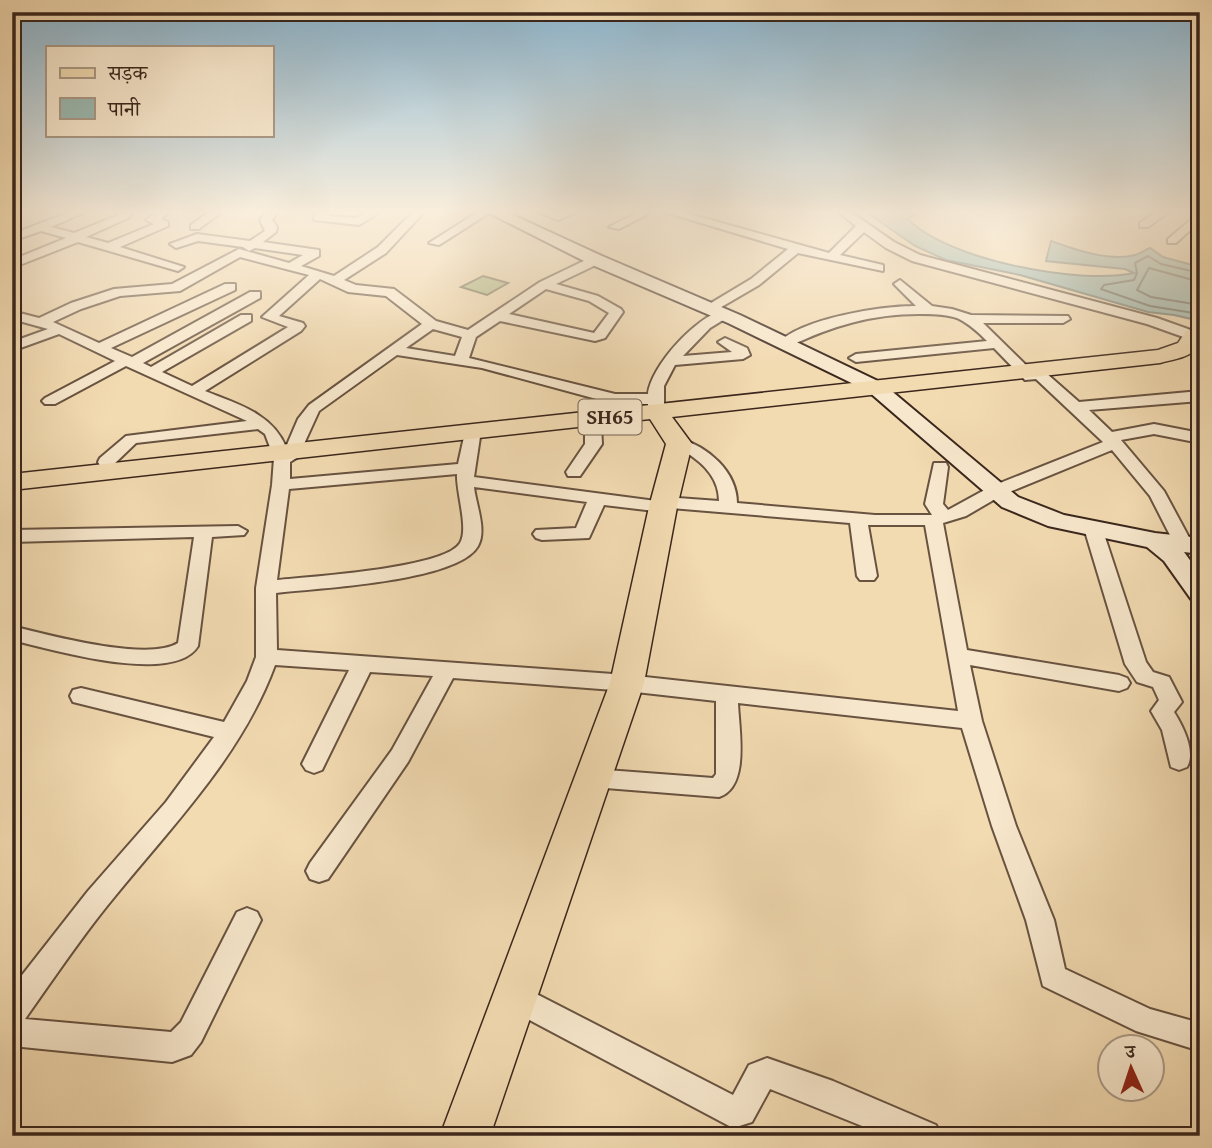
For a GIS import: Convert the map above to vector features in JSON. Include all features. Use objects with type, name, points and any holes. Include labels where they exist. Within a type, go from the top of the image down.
[{"type":"main road","name":"SH65","points":[[12,482],[663,418],[879,389],[1032,375],[1198,342]]},
{"type":"main road","name":"SH65","points":[[12,488],[286,455],[663,418]]},
{"type":"main road","points":[[466,1136],[627,683],[663,505],[663,418]]},
{"type":"street","points":[[166,264],[178,267]]},
{"type":"street","points":[[41,322],[76,306],[119,292],[175,288],[220,264]]},
{"type":"street","points":[[279,264],[318,274],[358,291],[392,293],[431,324],[470,335]]},
{"type":"street","points":[[292,267],[298,264]]},
{"type":"street","points":[[336,281],[362,264]]},
{"type":"street","points":[[461,360],[470,335],[544,285],[589,264]]},
{"type":"street","points":[[604,264],[785,343],[879,389],[996,491],[1031,511],[1057,521],[1155,541],[1191,545]]},
{"type":"street","points":[[663,418],[659,378],[717,312],[778,264]]},
{"type":"street","points":[[860,264],[879,268]]},
{"type":"street","points":[[937,264],[1142,318],[1198,342]]},
{"type":"street","points":[[194,391],[298,327],[269,317],[318,274]]},
{"type":"street","points":[[900,284],[928,310]]},
{"type":"street","points":[[498,316],[595,337],[600,335],[616,312],[613,307],[602,302],[544,285]]},
{"type":"street","points":[[99,348],[230,287]]},
{"type":"street","points":[[50,401],[255,295]]},
{"type":"street","points":[[785,343],[845,317],[893,310],[952,312],[971,319],[1063,319]]},
{"type":"street","points":[[12,315],[60,329],[228,404],[264,424],[286,455]]},
{"type":"street","points":[[152,372],[246,318]]},
{"type":"street","points":[[971,319],[1032,375],[1076,407],[1142,471],[1191,545]]},
{"type":"street","points":[[12,1013],[97,899],[175,809],[230,732],[258,681],[267,657],[266,588],[286,455],[306,419],[314,408],[431,324]]},
{"type":"street","points":[[12,347],[60,329]]},
{"type":"street","points":[[673,361],[743,355],[742,351],[725,342]]},
{"type":"street","points":[[856,358],[996,344]]},
{"type":"street","points":[[396,351],[514,371],[600,396],[627,400],[663,418],[696,450],[728,487],[729,508]]},
{"type":"street","points":[[1076,407],[1200,396]]},
{"type":"street","points":[[107,462],[118,449],[132,439],[264,424]]},
{"type":"street","points":[[574,472],[594,444],[596,432],[593,424]]},
{"type":"street","points":[[281,485],[466,475],[598,498],[663,505],[858,519],[938,519],[960,512],[996,491],[1132,430],[1153,427],[1200,438]]},
{"type":"street","points":[[266,588],[428,568],[464,552],[473,540],[474,530],[466,475],[472,437]]},
{"type":"street","points":[[940,467],[934,504],[971,721],[1004,826],[1040,920],[1054,977],[1061,983],[1145,1022],[1173,1032],[1200,1037]]},
{"type":"street","points":[[542,534],[583,534],[598,498]]},
{"type":"street","points":[[858,519],[865,549],[867,576]]},
{"type":"street","points":[[1093,528],[1136,664],[1145,677],[1161,682],[1171,702],[1162,711],[1175,737],[1179,761]]},
{"type":"street","points":[[12,536],[238,531]]},
{"type":"street","points":[[12,633],[101,653],[147,656],[185,650],[203,538]]},
{"type":"street","points":[[1155,541],[1173,555],[1200,593]]},
{"type":"street","points":[[958,656],[1119,683]]},
{"type":"street","points":[[267,657],[627,683],[971,721]]},
{"type":"street","points":[[313,764],[363,664]]},
{"type":"street","points":[[319,871],[400,755],[447,670]]},
{"type":"street","points":[[593,778],[719,788],[728,776],[727,694]]},
{"type":"street","points":[[81,695],[230,732]]},
{"type":"street","points":[[12,1032],[159,1046],[180,1045],[191,1032],[247,920]]},
{"type":"street","points":[[515,997],[733,1112],[741,1111],[760,1076],[767,1073],[844,1101],[925,1136]]},
{"type":"green space","points":[[483,276],[508,283],[487,295],[461,287]]},
{"type":"water","points":[[964,264],[1006,264],[1049,272],[1110,276],[1134,273],[1125,269],[1071,264],[1187,264],[1200,267],[1200,321],[1148,312],[1020,275]]}]
